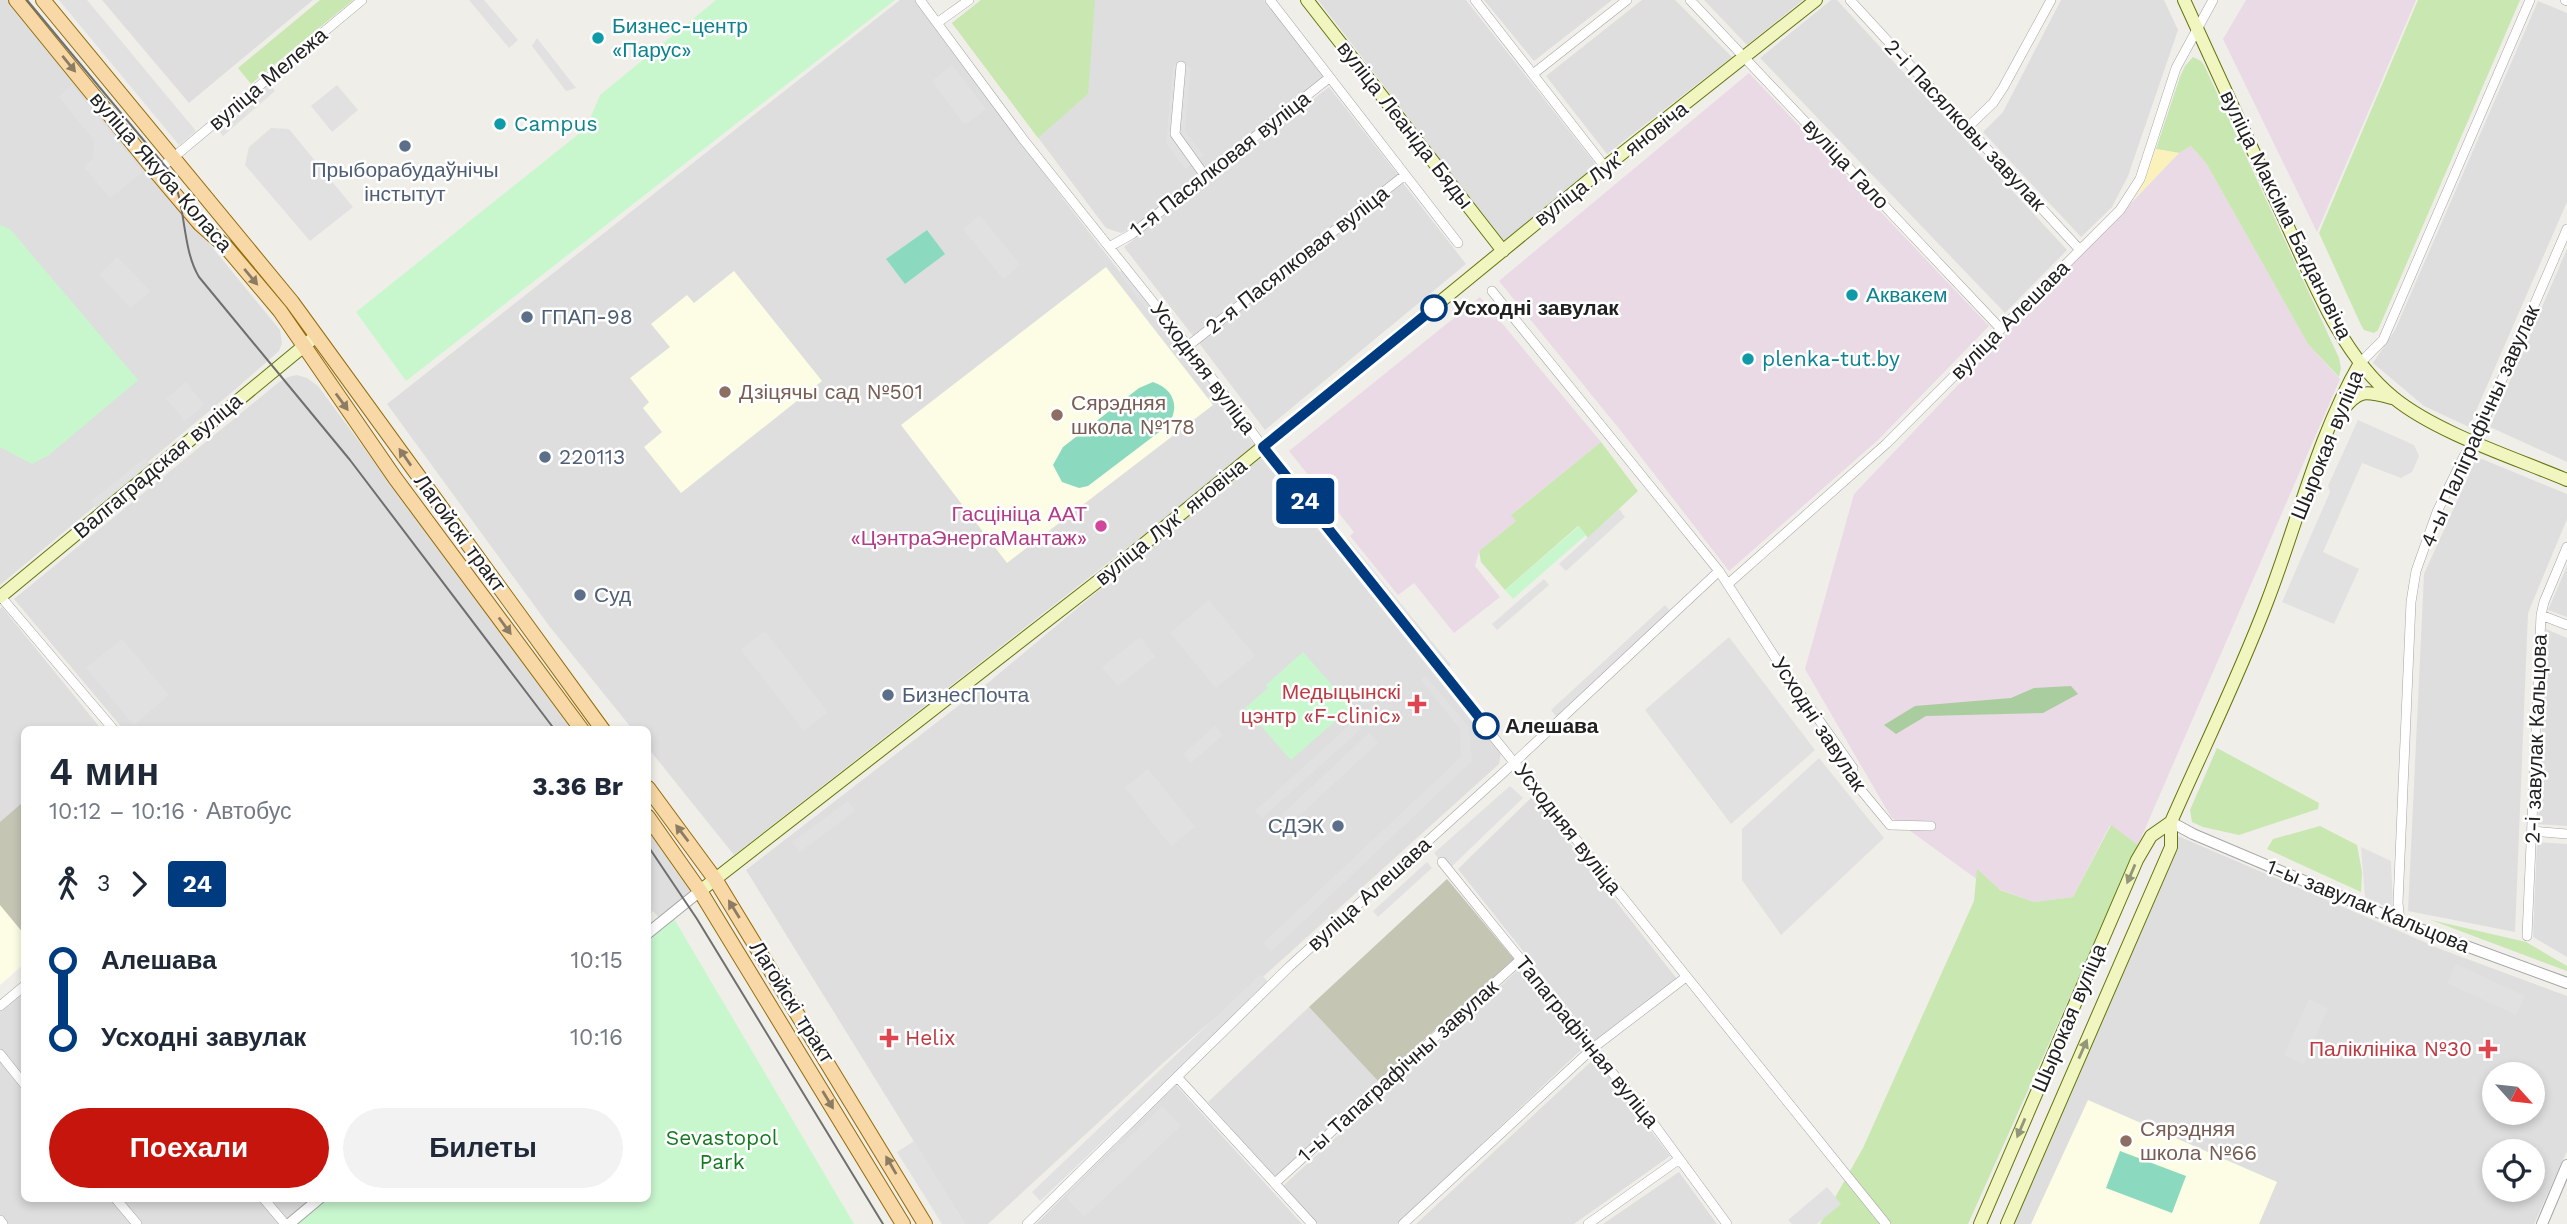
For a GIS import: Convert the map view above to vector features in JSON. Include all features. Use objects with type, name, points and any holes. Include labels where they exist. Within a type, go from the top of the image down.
[{"type":"main road","name":"вуліца Якуба Коласа","points":[[16,0],[156,172],[200,223],[226,247],[280,311],[304,346]]},
{"type":"main road","name":"вуліца Якуба Коласа","points":[[43,0],[292,302],[316,336]]},
{"type":"main road","name":"вуліца Леаніда Бяды","points":[[1307,0],[1503,251]]},
{"type":"main road","name":"вуліца Лукʼяновіча","points":[[700,891],[1030,635],[1605,167],[1816,0]]},
{"type":"main road","name":"вуліца Максіма Багдановіча","points":[[2183,0],[2312,278],[2344,339],[2360,363],[2394,398],[2420,416],[2567,480]]},
{"type":"main road","name":"Валгаградская вуліца","points":[[0,597],[316,336]]},
{"type":"main road","name":"Лагойскі тракт","points":[[316,336],[600,726]]},
{"type":"main road","name":"Лагойскі тракт","points":[[304,346],[395,478],[579,726]]},
{"type":"main road","name":"Шырокая вуліца","points":[[2007,1224],[2171,847],[2171,822],[2267,603],[2330,425],[2360,363]]},
{"type":"main road","points":[[2330,425],[2353,396],[2362,393],[2394,398]]},
{"type":"main road","name":"Лагойскі тракт","points":[[651,792],[715,879],[925,1224]]},
{"type":"main road","name":"Лагойскі тракт","points":[[651,821],[700,891],[903,1224]]},
{"type":"main road","name":"Шырокая вуліца","points":[[1980,1224],[2137,860],[2151,836],[2171,822]]},
{"type":"street","name":"вуліца Мележа","points":[[156,172],[362,0]]},
{"type":"street","name":"Усходняя вуліца","points":[[920,0],[1023,139],[1188,346],[1263,447],[1886,1224]]},
{"type":"street","points":[[937,23],[969,0]]},
{"type":"street","points":[[1270,0],[1458,243]]},
{"type":"street","points":[[1475,0],[1605,167]]},
{"type":"street","points":[[1533,74],[1627,0]]},
{"type":"street","name":"вуліца Гало","points":[[1690,0],[2000,328]]},
{"type":"street","name":"2-і Пасялковы завулак","points":[[1850,0],[2080,250]]},
{"type":"street","points":[[1967,128],[1998,95],[2051,0]]},
{"type":"street","name":"вуліца Алешава","points":[[1728,584],[1886,444],[2120,209],[2134,190],[2143,169],[2176,68],[2213,0]]},
{"type":"street","name":"Шырокая вуліца","points":[[2360,363],[2383,340],[2530,0]]},
{"type":"street","points":[[1181,66],[1175,134],[1205,176]]},
{"type":"street","name":"1-я Пасялковая вуліца","points":[[1109,247],[1132,234],[1329,78]]},
{"type":"street","name":"2-я Пасялковая вуліца","points":[[1188,346],[1405,175]]},
{"type":"street","name":"4-ы Паліграфічны завулак","points":[[2400,921],[2398,903],[2412,589],[2416,571],[2437,512],[2482,426],[2567,229]]},
{"type":"street","name":"Усходні завулак","points":[[1492,291],[1719,571],[1853,768],[1852,778],[1883,816],[1891,825],[1931,826]]},
{"type":"street","name":"2-і завулак Кальцова","points":[[2527,936],[2541,615],[2567,547]]},
{"type":"street","name":"вуліца Алешава","points":[[1027,1224],[1296,961],[1515,762],[1719,571]]},
{"type":"street","points":[[0,597],[111,726]]},
{"type":"street","points":[[2541,615],[2567,625]]},
{"type":"street","name":"1-ы завулак Кальцова","points":[[2171,822],[2193,834],[2400,921],[2567,983]]},
{"type":"street","points":[[2532,831],[2567,834]]},
{"type":"street","name":"Тапаграфічная вуліца","points":[[1442,862],[1653,1123],[1727,1224]]},
{"type":"street","points":[[651,931],[700,891]]},
{"type":"street","name":"1-ы Тапаграфічны завулак","points":[[1275,1183],[1521,959]]},
{"type":"street","points":[[1403,1224],[1593,1048],[1686,976]]},
{"type":"street","points":[[0,1006],[21,988]]},
{"type":"street","points":[[0,1054],[21,1080]]},
{"type":"street","points":[[1178,1078],[1312,1224]]},
{"type":"street","points":[[1588,1224],[1678,1160]]},
{"type":"street","points":[[2542,1224],[2567,1165]]},
{"type":"street","points":[[119,1202],[137,1224]]},
{"type":"street","points":[[267,1202],[287,1224],[315,1202]]},
{"type":"shaded area","points":[[0,0],[8,0],[158,181],[280,330],[282,343],[279,351],[231,393],[0,585]]},
{"type":"shaded area","points":[[59,0],[87,0],[196,131],[179,145]]},
{"type":"shaded area","points":[[102,0],[313,0],[189,103]]},
{"type":"shaded area","points":[[469,0],[484,0],[518,40],[509,48]]},
{"type":"shaded area","points":[[900,0],[915,0],[1064,200],[1256,447],[734,855],[651,752],[651,726],[630,726],[550,627],[387,404]]},
{"type":"shaded area","points":[[981,0],[1264,0],[1323,77],[1131,229],[1121,233],[1106,228],[952,23]]},
{"type":"shaded area","points":[[1318,0],[1466,0],[1597,166],[1505,243]]},
{"type":"shaded area","points":[[1484,0],[1612,0],[1534,61]]},
{"type":"shaded area","points":[[1642,0],[1675,0],[1732,57],[1607,154],[1546,76]]},
{"type":"shaded area","points":[[1704,0],[1803,0],[1747,45]]},
{"type":"shaded area","points":[[1831,0],[1837,0],[2067,250],[2005,313],[1760,58]]},
{"type":"shaded area","points":[[2061,0],[2164,0],[2178,30],[2128,176],[2112,207],[2081,237],[1983,132],[2003,112]]},
{"type":"shaded area","points":[[2246,0],[2416,0],[2317,232],[2223,39]]},
{"type":"shaded area","points":[[2538,1],[2567,13],[2567,202],[2469,427],[2424,406],[2373,363],[2395,330]]},
{"type":"shaded area","points":[[537,38],[576,88],[566,91],[532,46]]},
{"type":"shaded area","points":[[952,65],[986,109],[965,125],[932,81]]},
{"type":"shaded area","points":[[1173,65],[1191,67],[1185,131],[1204,155],[1185,169],[1166,143]]},
{"type":"shaded area","points":[[1749,73],[1989,326],[1878,440],[1729,571],[1621,431],[1499,281]]},
{"type":"shaded area","points":[[268,83],[275,91],[223,136],[216,127]]},
{"type":"shaded area","points":[[72,85],[143,172],[110,198],[84,167],[93,158],[94,141],[59,97]]},
{"type":"shaded area","points":[[337,85],[358,110],[332,132],[311,106]]},
{"type":"shaded area","points":[[1329,87],[1398,175],[1193,336],[1124,247]]},
{"type":"shaded area","points":[[271,128],[289,129],[353,207],[310,241],[245,165],[249,147]]},
{"type":"shaded area","points":[[2191,146],[2206,163],[2308,344],[2340,379],[2138,845],[2110,825],[2073,897],[2034,902],[1982,883],[1891,817],[1805,669],[1854,494],[2179,153]]},
{"type":"shaded area","points":[[1403,183],[1466,264],[1265,430],[1199,343]]},
{"type":"shaded area","points":[[980,215],[1020,265],[1003,279],[963,229]]},
{"type":"shaded area","points":[[2567,249],[2567,462],[2490,427]]},
{"type":"shaded area","points":[[117,257],[150,291],[131,308],[99,275]]},
{"type":"shaded area","name":"Сярэдняя школа №178","points":[[1106,267],[1213,405],[1007,563],[901,425]]},
{"type":"shaded area","points":[[1123,269],[1222,397],[1217,401],[1119,273]]},
{"type":"shaded area","name":"Дзіцячы сад №501","points":[[734,271],[822,381],[681,493],[644,447],[662,432],[643,408],[649,402],[630,378],[670,347],[651,324],[687,295],[694,303]]},
{"type":"shaded area","points":[[1480,297],[1601,442],[1512,514],[1516,521],[1479,551],[1475,566],[1500,597],[1454,633],[1414,583],[1398,595],[1350,536],[1354,532],[1289,451]]},
{"type":"shaded area","points":[[297,375],[307,378],[318,386],[570,726],[121,726],[14,599],[288,377]]},
{"type":"shaded area","points":[[186,382],[204,405],[185,421],[166,399]]},
{"type":"shaded area","points":[[2358,420],[2414,445],[2419,456],[2412,472],[2401,478],[2362,463],[2323,552],[2359,569],[2334,624],[2282,602],[2330,492],[2328,486]]},
{"type":"shaded area","points":[[1261,455],[1501,753],[1499,764],[1163,1063],[988,1224],[965,1224],[746,870],[989,682]]},
{"type":"shaded area","points":[[2477,457],[2567,494],[2567,519],[2528,613],[2515,932],[2408,911],[2424,574]]},
{"type":"shaded area","points":[[145,458],[150,464],[96,508],[91,501]]},
{"type":"shaded area","points":[[1619,509],[1625,517],[1566,571],[1559,564]]},
{"type":"shaded area","points":[[1348,539],[1451,665],[1448,667],[1344,542]]},
{"type":"shaded area","points":[[2567,566],[2567,617],[2548,610]]},
{"type":"shaded area","points":[[1544,579],[1549,585],[1497,630],[1492,624]]},
{"type":"shaded area","points":[[1209,600],[1255,656],[1216,688],[1170,633]]},
{"type":"shaded area","points":[[1665,605],[1673,614],[1559,720],[1551,710]]},
{"type":"shaded area","points":[[2,607],[99,726],[21,726],[21,804],[0,822]]},
{"type":"shaded area","points":[[2546,629],[2567,638],[2567,826],[2538,824]]},
{"type":"shaded area","points":[[765,631],[828,712],[804,731],[741,650]]},
{"type":"shaded area","points":[[1140,637],[1155,657],[1118,686],[1102,667]]},
{"type":"shaded area","points":[[1729,637],[1815,750],[1731,824],[1645,710]]},
{"type":"shaded area","points":[[122,639],[169,695],[134,725],[86,668]]},
{"type":"shaded area","points":[[1426,676],[1469,727],[1472,761],[1271,952],[1263,943],[1461,757],[1460,729],[1421,680]]},
{"type":"shaded area","points":[[1354,721],[1361,729],[1262,818],[1255,811]]},
{"type":"shaded area","points":[[1215,726],[1223,735],[1191,763],[1183,754]]},
{"type":"shaded area","points":[[1369,733],[1378,743],[1287,827],[1278,818]]},
{"type":"shaded area","points":[[1819,758],[1884,838],[1781,935],[1742,880],[1742,829]]},
{"type":"shaded area","points":[[1148,769],[1195,827],[1171,846],[1125,788]]},
{"type":"shaded area","points":[[1510,786],[1523,798],[1448,870],[1434,853]]},
{"type":"shaded area","points":[[1533,796],[1677,979],[1595,1042],[1458,869]]},
{"type":"shaded area","points":[[848,801],[855,811],[800,852],[792,842]]},
{"type":"shaded area","points":[[21,804],[21,930],[0,905],[0,822]]},
{"type":"shaded area","points":[[2171,833],[2443,950],[2567,996],[2567,1151],[2545,1200],[2545,1139],[2482,1139],[2482,1202],[2544,1202],[2534,1224],[2011,1224]]},
{"type":"shaded area","points":[[651,834],[692,890],[659,918],[653,911],[651,913]]},
{"type":"shaded area","points":[[2537,842],[2567,844],[2567,957],[2533,937]]},
{"type":"shaded area","points":[[2361,847],[2391,861],[2393,910],[2365,897]]},
{"type":"shaded area","points":[[1427,862],[1432,868],[1378,917],[1373,911]]},
{"type":"shaded area","points":[[1447,879],[1514,959],[1378,1081],[1309,1007]]},
{"type":"shaded area","points":[[0,904],[21,929],[21,967],[0,985]]},
{"type":"shaded area","points":[[2456,964],[2525,996],[2516,1015],[2447,983]]},
{"type":"shaded area","points":[[1520,968],[1584,1047],[1397,1224],[1318,1224],[1283,1186]]},
{"type":"shaded area","points":[[1261,974],[1269,983],[1040,1201],[1032,1192]]},
{"type":"shaded area","points":[[21,982],[21,1202],[311,1202],[285,1224],[0,1224],[0,1000]]},
{"type":"shaded area","points":[[2309,999],[2328,1008],[2304,1064],[2284,1055]]},
{"type":"shaded area","points":[[1309,1007],[1378,1081],[1275,1178],[1208,1102]]},
{"type":"shaded area","points":[[1595,1058],[1670,1156],[1574,1224],[1416,1224]]},
{"type":"shaded area","points":[[1176,1085],[1302,1224],[1036,1224]]},
{"type":"shaded area","name":"Сярэдняя школа №66","points":[[2088,1100],[2277,1182],[2259,1224],[2031,1224]]},
{"type":"shaded area","points":[[1162,1106],[1181,1126],[1084,1217],[1066,1197]]},
{"type":"shaded area","points":[[914,1141],[965,1224],[942,1224],[897,1152]]},
{"type":"shaded area","points":[[1679,1172],[1717,1224],[1603,1224]]},
{"type":"shaded area","points":[[1827,1187],[1841,1204],[1817,1224],[1792,1224],[1788,1220]]},
{"type":"green space","points":[[320,0],[353,0],[251,84],[238,68]]},
{"type":"green space","points":[[716,0],[895,0],[406,381],[356,312],[586,128],[600,95]]},
{"type":"green space","points":[[981,0],[1095,0],[1088,94],[1038,138],[952,23]]},
{"type":"green space","points":[[2418,0],[2520,0],[2378,330],[2374,333],[2364,330],[2361,325],[2319,233]]},
{"type":"green space","points":[[2193,57],[2204,65],[2339,358],[2339,377],[2308,344],[2206,163],[2191,146],[2179,153],[2156,149],[2180,77]]},
{"type":"green space","points":[[0,225],[10,229],[138,380],[49,455],[32,464],[0,447]]},
{"type":"green space","points":[[927,230],[945,254],[905,284],[886,259]]},
{"type":"green space","points":[[1153,382],[1166,389],[1173,400],[1174,413],[1167,426],[1088,486],[1079,488],[1062,482],[1053,465],[1063,447],[1139,388]]},
{"type":"green space","points":[[1601,442],[1638,491],[1588,538],[1578,526],[1505,590],[1481,562],[1479,551],[1516,521],[1511,515]]},
{"type":"green space","points":[[1579,526],[1586,535],[1513,599],[1505,590]]},
{"type":"green space","points":[[1303,652],[1351,707],[1291,760],[1245,708]]},
{"type":"green space","points":[[2071,686],[2078,694],[2043,713],[1926,716],[1896,734],[1884,725],[1915,706],[2011,698],[2034,688]]},
{"type":"green space","points":[[2217,748],[2319,803],[2318,809],[2239,835],[2192,822],[2190,810]]},
{"type":"green space","points":[[2111,825],[2138,845],[1968,1224],[1820,1224],[1863,1148],[1974,901],[1977,869],[2000,890],[2034,902],[2073,897]]},
{"type":"green space","points":[[2320,826],[2357,845],[2362,872],[2361,892],[2267,849],[2273,839]]},
{"type":"green space","name":"Sevastopol Park","points":[[673,917],[854,1224],[291,1224],[317,1202],[651,1202],[651,935]]},
{"type":"green space","points":[[2431,920],[2526,942],[2567,966],[2567,971]]},
{"type":"green space","points":[[2120,1151],[2186,1176],[2172,1213],[2106,1188]]},
{"type":"sand","points":[[2156,149],[2179,153],[2136,197]]},
{"type":"tram line","points":[[27,0],[170,172],[179,198],[189,252],[199,277],[350,460],[552,726]]},
{"type":"tram line","points":[[651,850],[697,919],[883,1224]]},
{"type":"bus line","name":"24","points":[[1434,308],[1263,447],[1486,726]]},
{"type":"place","name":"Бизнес-центр «Парус»","points":[[598,38]]},
{"type":"place","name":"Campus","points":[[500,124]]},
{"type":"place","name":"Прыборабудаўнічы інстытут","points":[[405,146]]},
{"type":"place","name":"Аквакем","points":[[1852,295]]},
{"type":"place","name":"Усходні завулак","points":[[1434,308]]},
{"type":"place","name":"ГПАП-98","points":[[527,317]]},
{"type":"place","name":"plenka-tut.by","points":[[1748,359]]},
{"type":"place","name":"Дзіцячы сад №501","points":[[725,392]]},
{"type":"place","name":"Сярэдняя школа №178","points":[[1057,415]]},
{"type":"place","name":"220113","points":[[545,457]]},
{"type":"place","name":"Гасцініца ААТ «ЦэнтраЭнергаМантаж»","points":[[1101,526]]},
{"type":"place","name":"Суд","points":[[580,595]]},
{"type":"place","name":"БизнесПочта","points":[[888,695]]},
{"type":"place","name":"Медыцынскі цэнтр «F-clinic»","points":[[1417,704]]},
{"type":"place","name":"Алешава","points":[[1486,726]]},
{"type":"place","name":"СДЭК","points":[[1338,826]]},
{"type":"place","name":"Helix","points":[[889,1038]]},
{"type":"place","name":"Паліклініка №30","points":[[2488,1049]]},
{"type":"place","name":"Сярэдняя школа №66","points":[[2126,1141]]}]
